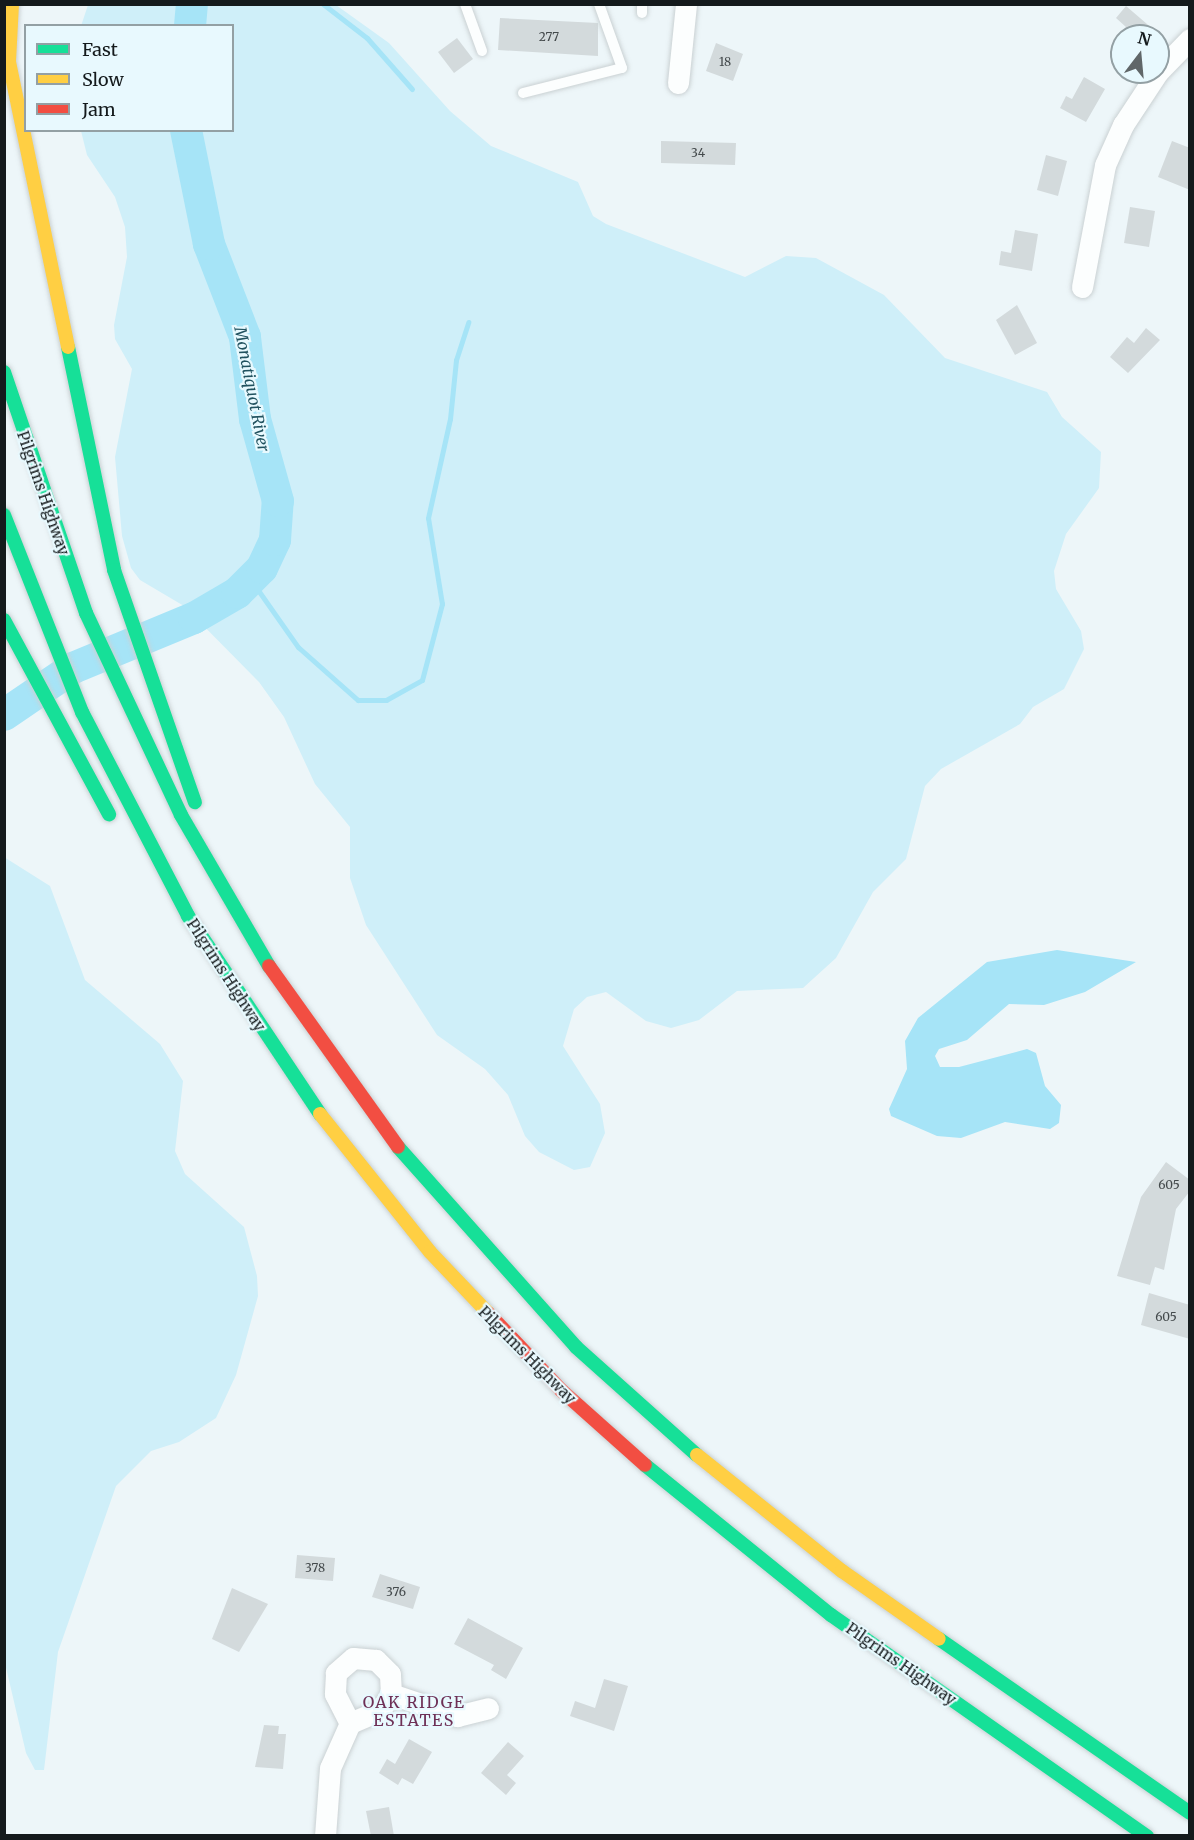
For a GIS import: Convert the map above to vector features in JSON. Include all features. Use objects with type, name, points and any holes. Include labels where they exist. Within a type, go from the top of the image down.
[{"type":"highway","points":[[12,4],[10,69],[122,596],[148,679],[223,867],[296,1008],[322,1046],[490,1256],[653,1419],[842,1571],[1190,1813]]},
{"type":"highway","name":"Pilgrims Highway","points":[[4,372],[86,613],[120,693],[207,864],[296,1008]]},
{"type":"highway","name":"Pilgrims Highway","points":[[4,515],[82,712],[183,907],[275,1051],[430,1252],[538,1368],[631,1455],[796,1590],[1147,1836]]},
{"type":"highway","points":[[4,620],[118,830]]},
{"type":"highway","points":[[148,877],[275,1051]]},
{"type":"street","points":[[678,83],[686,4]]},
{"type":"street","points":[[1170,60],[1190,39]]},
{"type":"street","points":[[1082,287],[1105,165],[1123,125],[1150,84]]},
{"type":"street","points":[[325,1836],[330,1768],[350,1723],[380,1710],[391,1694],[391,1678],[380,1662],[359,1657],[344,1663],[334,1689],[350,1723]]},
{"type":"street","points":[[391,1694],[457,1716],[488,1708]]},
{"type":"lane","points":[[465,4],[482,51]]},
{"type":"lane","points":[[523,93],[622,68],[599,4]]},
{"type":"shaded area","points":[[88,5],[336,5],[389,43],[450,111],[491,146],[578,182],[593,216],[606,224],[745,277],[786,256],[816,258],[884,295],[945,358],[1047,392],[1062,417],[1101,452],[1099,488],[1066,534],[1054,571],[1056,589],[1081,631],[1084,649],[1064,689],[1033,707],[1020,724],[941,769],[925,786],[906,859],[873,892],[836,958],[803,988],[737,991],[699,1020],[671,1028],[646,1021],[606,992],[587,997],[574,1009],[563,1046],[600,1104],[605,1133],[590,1167],[574,1170],[539,1152],[525,1136],[508,1095],[485,1069],[437,1035],[366,925],[350,878],[350,827],[315,784],[284,717],[259,682],[184,606],[140,580],[131,568],[122,536],[115,457],[132,369],[115,339],[114,325],[127,257],[125,227],[115,197],[87,155],[81,132],[234,132],[234,24],[82,24]]},
{"type":"shaded area","points":[[4,857],[50,886],[85,980],[160,1044],[183,1081],[175,1151],[185,1174],[244,1227],[257,1276],[258,1296],[236,1375],[216,1418],[179,1442],[151,1451],[116,1486],[58,1652],[44,1770],[35,1770],[26,1753],[4,1659]]},
{"type":"water","points":[[1057,950],[1136,962],[1085,992],[1044,1005],[1009,1004],[967,1040],[939,1049],[935,1056],[940,1067],[959,1067],[1027,1049],[1036,1053],[1045,1086],[1061,1105],[1059,1123],[1050,1129],[1005,1122],[961,1138],[937,1136],[891,1116],[889,1109],[907,1069],[905,1041],[918,1018],[987,962]]},
{"type":"building","points":[[1126,6],[1147,24],[1123,24],[1116,18]]},
{"type":"building","points":[[500,18],[598,23],[598,56],[498,50]]},
{"type":"building","points":[[457,38],[473,59],[454,73],[438,52]]},
{"type":"building","points":[[716,43],[743,54],[733,81],[706,71]]},
{"type":"building","points":[[1084,77],[1105,89],[1086,122],[1060,108],[1066,96],[1072,99]]},
{"type":"building","points":[[661,141],[736,143],[735,165],[661,163]]},
{"type":"building","points":[[1172,141],[1190,148],[1190,190],[1158,177]]},
{"type":"building","points":[[1046,155],[1067,161],[1058,196],[1037,190]]},
{"type":"building","points":[[1130,207],[1155,211],[1149,247],[1124,243]]},
{"type":"building","points":[[1015,230],[1038,234],[1032,271],[999,265],[1001,251],[1011,253]]},
{"type":"building","points":[[1017,305],[1037,343],[1015,355],[996,320]]},
{"type":"building","points":[[1146,328],[1160,340],[1128,373],[1110,357],[1127,337],[1134,343]]},
{"type":"building","points":[[1166,1162],[1190,1180],[1190,1191],[1176,1209],[1164,1270],[1155,1267],[1150,1285],[1117,1276],[1141,1197]]},
{"type":"building","points":[[1149,1293],[1190,1305],[1190,1339],[1141,1325]]},
{"type":"building","points":[[297,1555],[335,1558],[333,1581],[295,1578]]},
{"type":"building","points":[[380,1574],[420,1587],[413,1609],[372,1597]]},
{"type":"building","points":[[232,1588],[268,1604],[239,1652],[212,1639]]},
{"type":"building","points":[[468,1618],[523,1648],[506,1679],[491,1670],[494,1665],[454,1644]]},
{"type":"building","points":[[604,1679],[628,1686],[614,1731],[570,1716],[575,1701],[595,1708]]},
{"type":"building","points":[[264,1725],[279,1726],[278,1734],[286,1734],[283,1769],[255,1767]]},
{"type":"building","points":[[409,1739],[432,1752],[413,1784],[402,1778],[398,1785],[379,1773],[387,1759],[395,1764]]},
{"type":"building","points":[[508,1742],[524,1756],[507,1775],[516,1783],[506,1795],[481,1773]]},
{"type":"building","points":[[389,1807],[394,1836],[371,1836],[366,1811]]},
{"type":"waterway","name":"Monatiquot River","points":[[190,24],[192,4]]},
{"type":"waterway","points":[[323,4],[367,38],[412,89]]},
{"type":"waterway","name":"Monatiquot River","points":[[4,715],[73,668],[194,618],[237,593],[262,568],[275,540],[278,501],[255,419],[245,337],[209,244],[186,132]]},
{"type":"waterway","points":[[251,580],[298,647],[358,700],[386,700],[422,680],[442,604],[428,518],[450,419],[456,360],[468,322]]},
{"type":"traffic: fast","points":[[68,347],[114,570],[195,802]]},
{"type":"traffic: fast","points":[[4,372],[86,613],[181,815],[269,966]]},
{"type":"traffic: fast","points":[[4,515],[82,712],[188,916],[320,1114]]},
{"type":"traffic: fast","points":[[4,620],[109,814]]},
{"type":"traffic: fast","points":[[398,1147],[576,1347],[697,1455]]},
{"type":"traffic: fast","points":[[645,1465],[831,1615],[1147,1836]]},
{"type":"traffic: fast","points":[[939,1639],[1190,1813]]},
{"type":"traffic: slow","points":[[12,4],[9,62],[68,347]]},
{"type":"traffic: slow","points":[[320,1114],[430,1252],[488,1313]]},
{"type":"traffic: slow","points":[[697,1455],[842,1571],[939,1639]]},
{"type":"traffic: jam","points":[[269,966],[398,1147]]},
{"type":"traffic: jam","points":[[488,1313],[562,1391],[645,1465]]},
{"type":"district","name":"OAK RIDGE ESTATES","points":[[414,1711]]}]
